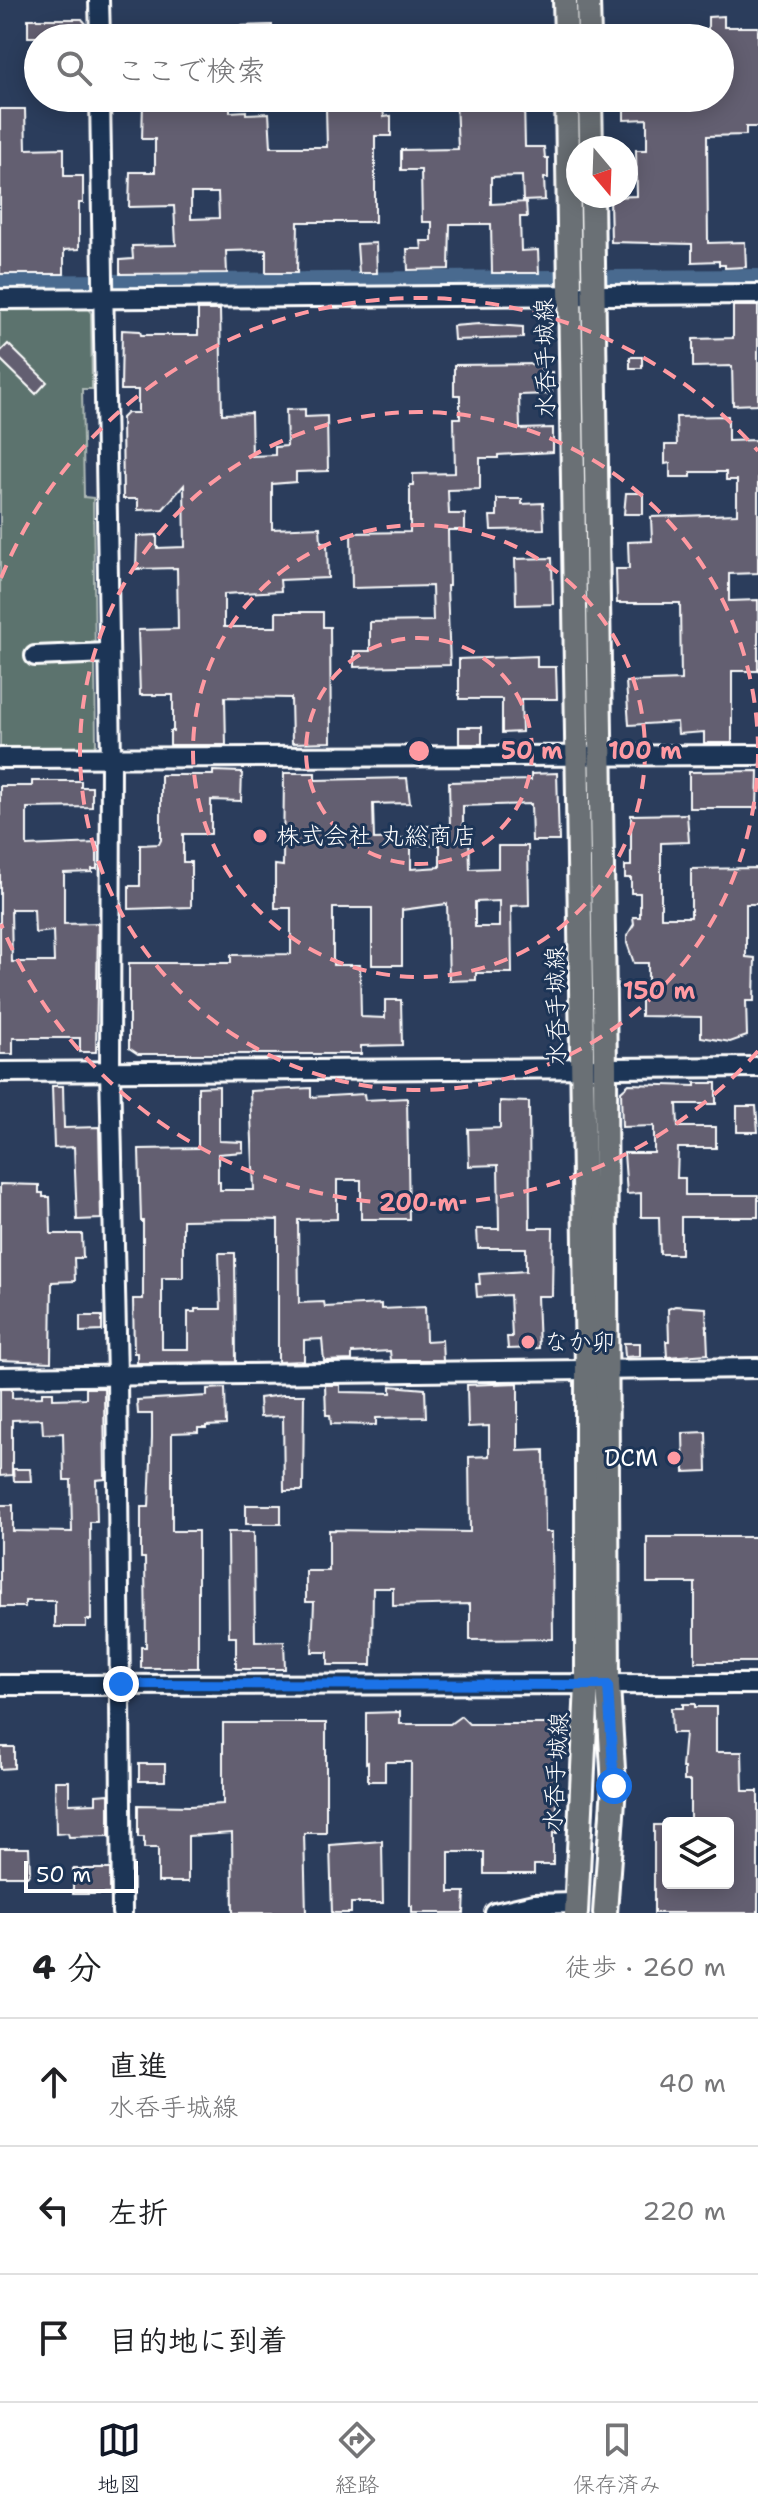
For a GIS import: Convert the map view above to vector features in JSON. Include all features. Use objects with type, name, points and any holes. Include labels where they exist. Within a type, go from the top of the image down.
[{"type":"main road","points":[[565,0],[566,24]]},
{"type":"main road","points":[[588,0],[589,24]]},
{"type":"main road","name":"水呑手城線","points":[[567,112],[570,297],[588,756],[597,1370],[598,1685],[576,1908]]},
{"type":"main road","points":[[590,112],[591,136]]},
{"type":"main road","name":"水呑手城線","points":[[588,756],[594,296],[592,208]]},
{"type":"main road","name":"水呑手城線","points":[[598,1685],[614,1786],[605,1913]]},
{"type":"street","points":[[99,0],[100,24]]},
{"type":"street","points":[[100,112],[111,758],[110,1070],[117,1376],[122,1913]]},
{"type":"street","points":[[0,299],[758,294]]},
{"type":"street","points":[[35,656],[109,653]]},
{"type":"street","points":[[0,758],[758,755]]},
{"type":"street","points":[[0,1072],[758,1067]]},
{"type":"street","points":[[0,1377],[758,1368]]},
{"type":"street","points":[[0,1685],[758,1684]]},
{"type":"street","points":[[495,1913],[534,1904],[576,1908]]},
{"type":"green space","points":[[86,306],[91,313],[92,389],[82,389],[84,497],[93,498],[96,744],[93,750],[0,750],[0,307]]},
{"type":"building","points":[[724,16],[724,24],[708,24],[708,17]]},
{"type":"building","points":[[28,19],[82,19],[86,24],[28,24]]},
{"type":"building","points":[[734,27],[758,27],[758,127],[746,127],[746,135],[707,136],[708,243],[745,242],[746,267],[725,268],[725,265],[719,265],[719,261],[692,262],[692,244],[611,242],[610,208],[638,208],[638,150],[647,150],[647,119],[624,120],[624,112],[734,112]]},
{"type":"building","points":[[0,109],[24,109],[26,149],[64,148],[64,176],[83,176],[83,203],[79,203],[79,249],[64,250],[64,274],[0,274]]},
{"type":"building","points":[[143,112],[269,113],[271,147],[327,147],[326,112],[384,112],[384,117],[391,116],[391,136],[375,136],[375,222],[298,222],[297,273],[266,273],[266,250],[226,251],[227,273],[120,274],[120,260],[133,259],[132,246],[176,245],[174,206],[129,207],[130,172],[155,172],[155,139],[142,139]],"holes":[[[191,193],[218,193],[219,218],[191,219]]]},
{"type":"building","points":[[456,112],[524,112],[525,147],[544,147],[545,158],[548,158],[548,178],[544,178],[545,200],[523,201],[522,176],[491,177],[491,204],[526,202],[527,217],[520,217],[521,251],[538,250],[539,273],[492,273],[491,224],[450,224],[449,269],[408,270],[407,249],[422,249],[421,241],[432,241],[432,222],[422,222],[421,170],[401,170],[401,150],[458,149]]},
{"type":"building","points":[[376,243],[377,273],[359,273],[357,244]]},
{"type":"building","points":[[733,306],[758,306],[758,404],[733,405],[732,366],[693,367],[693,339],[733,338]]},
{"type":"building","points":[[198,310],[220,310],[222,414],[251,413],[252,456],[275,455],[275,447],[287,446],[286,410],[305,409],[305,417],[327,416],[328,471],[296,472],[296,482],[272,484],[272,529],[320,527],[321,542],[327,542],[328,578],[280,580],[281,591],[224,594],[224,627],[276,627],[276,612],[323,612],[323,627],[330,627],[331,742],[292,743],[291,698],[225,697],[226,745],[170,745],[173,695],[140,695],[138,630],[178,629],[177,568],[136,569],[137,536],[157,535],[157,548],[185,547],[184,485],[163,509],[138,510],[138,499],[123,499],[122,418],[127,413],[138,413],[138,390],[121,390],[122,330],[140,331],[141,335],[198,335]]},
{"type":"building","points":[[453,326],[523,327],[523,338],[454,340]]},
{"type":"building","points":[[8,344],[47,382],[36,394],[0,359],[0,352]]},
{"type":"building","points":[[630,357],[642,357],[642,368],[630,368]]},
{"type":"building","points":[[541,364],[541,373],[552,372],[552,394],[519,395],[520,429],[553,428],[553,452],[480,458],[480,489],[448,490],[449,514],[465,514],[465,530],[448,530],[450,665],[354,667],[354,651],[370,651],[370,622],[433,621],[432,586],[352,588],[351,533],[410,532],[410,485],[413,485],[413,474],[455,473],[454,418],[460,418],[460,395],[454,395],[454,365]]},
{"type":"building","points":[[728,416],[728,441],[756,440],[758,444],[758,573],[729,574],[729,601],[758,600],[758,671],[732,671],[732,743],[704,743],[704,732],[678,734],[677,722],[629,725],[626,682],[681,680],[680,603],[617,603],[616,569],[629,569],[628,542],[652,541],[651,517],[737,514],[737,480],[726,480],[726,472],[691,472],[691,477],[670,477],[670,463],[665,464],[665,445],[677,445],[676,417]]},
{"type":"building","points":[[626,493],[643,493],[643,514],[624,514]]},
{"type":"building","points":[[497,499],[522,499],[522,504],[543,503],[544,529],[491,530],[490,516],[497,516]]},
{"type":"building","points":[[552,558],[553,604],[516,605],[515,559]]},
{"type":"building","points":[[537,656],[537,667],[556,667],[557,699],[521,699],[522,732],[502,733],[502,699],[459,699],[459,659]]},
{"type":"building","points":[[459,727],[482,727],[482,744],[459,744]]},
{"type":"building","points":[[213,771],[242,772],[241,801],[211,800],[211,834],[183,834],[183,862],[191,862],[191,907],[129,909],[129,886],[140,886],[140,845],[159,844],[161,840],[161,775],[213,775]]},
{"type":"building","points":[[758,771],[757,808],[689,808],[689,772]]},
{"type":"building","points":[[284,773],[315,773],[315,780],[407,778],[410,803],[373,804],[374,839],[408,838],[408,826],[450,826],[449,782],[531,780],[531,774],[557,773],[559,841],[532,841],[531,804],[463,806],[463,834],[469,834],[470,869],[498,868],[498,846],[528,846],[529,905],[511,906],[512,973],[476,973],[476,980],[449,981],[447,904],[402,910],[402,965],[372,965],[372,908],[333,908],[333,965],[360,965],[361,1017],[385,1018],[385,1000],[401,1000],[402,1045],[361,1046],[361,1054],[138,1054],[129,1048],[129,963],[231,963],[231,955],[291,954],[291,908],[275,908],[275,865],[283,866]],"holes":[[[411,845],[440,845],[440,867],[411,869]],[[499,901],[499,927],[475,927],[475,902]]]},
{"type":"building","points":[[32,781],[81,781],[81,787],[92,787],[92,807],[27,808],[27,846],[97,843],[97,869],[64,873],[64,924],[98,923],[96,1052],[80,1052],[80,1038],[13,1038],[13,1054],[0,1054],[0,786],[32,786]],"holes":[[[11,909],[34,909],[35,933],[53,931],[54,962],[12,962]]]},
{"type":"building","points":[[687,814],[689,842],[661,843],[661,917],[691,917],[691,869],[758,868],[758,904],[746,904],[746,957],[755,958],[754,1001],[746,1001],[747,1036],[730,1042],[701,1037],[701,1017],[641,1016],[641,992],[648,992],[648,963],[634,963],[627,943],[627,936],[634,924],[633,917],[640,917],[640,893],[631,893],[631,878],[625,878],[625,866],[631,866],[631,815]]},
{"type":"building","points":[[695,1083],[716,1083],[716,1104],[677,1104],[678,1127],[716,1127],[716,1148],[678,1148],[677,1178],[685,1178],[685,1195],[758,1195],[758,1217],[681,1217],[681,1254],[660,1254],[659,1217],[641,1217],[641,1193],[627,1194],[624,1153],[654,1153],[654,1126],[622,1127],[621,1091],[629,1084],[695,1086]]},
{"type":"building","points":[[52,1086],[63,1086],[64,1128],[99,1127],[101,1219],[77,1220],[74,1147],[54,1148]]},
{"type":"building","points":[[219,1086],[219,1141],[243,1142],[243,1152],[218,1154],[220,1190],[254,1190],[250,1091],[311,1088],[311,1097],[364,1094],[365,1100],[407,1098],[409,1219],[361,1219],[361,1180],[337,1180],[337,1219],[298,1220],[299,1303],[324,1302],[325,1307],[381,1304],[381,1309],[425,1307],[426,1341],[442,1340],[443,1360],[391,1360],[390,1351],[352,1353],[352,1360],[324,1361],[322,1339],[304,1340],[304,1361],[278,1362],[278,1220],[248,1219],[183,1220],[183,1278],[162,1278],[162,1349],[188,1349],[188,1312],[221,1309],[219,1253],[235,1253],[236,1362],[137,1363],[133,1299],[143,1299],[139,1149],[198,1148],[198,1087]]},
{"type":"building","points":[[500,1101],[529,1102],[530,1228],[553,1228],[552,1296],[537,1296],[539,1348],[508,1349],[507,1337],[512,1337],[510,1295],[477,1297],[479,1274],[526,1271],[526,1248],[478,1248],[477,1229],[499,1229],[498,1165],[469,1166],[468,1129],[500,1128]]},
{"type":"building","points":[[737,1106],[756,1106],[758,1132],[737,1132]]},
{"type":"building","points":[[0,1184],[39,1185],[39,1193],[50,1197],[51,1234],[82,1234],[83,1258],[74,1258],[75,1281],[52,1282],[51,1362],[0,1360]]},
{"type":"building","points":[[675,1306],[706,1308],[708,1354],[667,1357],[668,1309]]},
{"type":"building","points":[[80,1316],[102,1316],[102,1331],[80,1332]]},
{"type":"building","points":[[624,1343],[640,1343],[640,1356],[625,1357]]},
{"type":"building","points":[[518,1383],[518,1451],[544,1450],[545,1532],[552,1532],[553,1639],[470,1640],[470,1604],[393,1606],[393,1588],[373,1588],[372,1665],[328,1665],[328,1652],[312,1652],[314,1602],[306,1602],[306,1571],[329,1571],[329,1530],[470,1532],[469,1457],[489,1456],[489,1426],[468,1427],[467,1385]]},
{"type":"building","points":[[325,1385],[340,1385],[340,1392],[391,1393],[391,1386],[425,1389],[426,1417],[376,1418],[376,1425],[331,1424],[330,1415],[326,1415]]},
{"type":"building","points":[[86,1388],[104,1388],[105,1479],[96,1480],[97,1522],[90,1522],[91,1620],[86,1620],[86,1627],[55,1627],[55,1601],[25,1601],[25,1607],[0,1607],[0,1505],[13,1505],[13,1531],[72,1532],[71,1480],[64,1480],[63,1433],[43,1434],[42,1419],[12,1420],[12,1475],[0,1476],[0,1389],[12,1389],[12,1398],[42,1397],[42,1392],[53,1392],[53,1399],[86,1398]]},
{"type":"building","points":[[225,1388],[226,1425],[198,1428],[198,1432],[172,1433],[172,1531],[198,1531],[198,1668],[141,1668],[141,1647],[146,1647],[141,1507],[149,1507],[152,1414],[138,1414],[137,1400],[207,1396],[207,1389]]},
{"type":"building","points":[[304,1395],[303,1491],[284,1491],[283,1416],[260,1417],[259,1398]]},
{"type":"building","points":[[706,1432],[707,1471],[684,1472],[683,1433]]},
{"type":"building","points":[[13,1469],[30,1469],[31,1481],[14,1481]]},
{"type":"building","points":[[246,1505],[281,1505],[281,1524],[246,1524]]},
{"type":"building","points":[[228,1532],[254,1532],[255,1642],[284,1641],[285,1669],[236,1669],[236,1637],[229,1637]]},
{"type":"building","points":[[647,1537],[758,1537],[758,1662],[695,1662],[695,1583],[647,1583]]},
{"type":"building","points":[[683,1704],[716,1707],[716,1752],[742,1752],[743,1791],[758,1791],[758,1913],[654,1913],[654,1825],[662,1825],[662,1889],[734,1889],[734,1817],[690,1817],[690,1781],[684,1781],[682,1768],[685,1733],[672,1733],[671,1708],[683,1708]]},
{"type":"building","points":[[400,1712],[400,1724],[450,1724],[461,1716],[469,1724],[556,1724],[557,1833],[553,1833],[553,1865],[534,1865],[534,1874],[484,1874],[484,1852],[449,1852],[449,1892],[465,1892],[464,1913],[412,1913],[411,1762],[385,1762],[385,1781],[368,1781],[366,1763],[366,1713]]},
{"type":"building","points":[[223,1723],[326,1723],[326,1833],[304,1833],[306,1913],[233,1913],[232,1833],[188,1836],[188,1882],[158,1882],[158,1848],[144,1848],[144,1837],[138,1837],[138,1805],[223,1804]]},
{"type":"building","points":[[0,1747],[14,1747],[14,1768],[0,1769]]},
{"type":"building","points":[[139,1764],[165,1764],[165,1781],[139,1781]]},
{"type":"building","points":[[55,1781],[69,1781],[69,1804],[96,1803],[96,1795],[109,1794],[109,1836],[69,1837],[68,1833],[56,1834]]},
{"type":"building","points":[[382,1841],[383,1903],[351,1903],[351,1913],[332,1913],[330,1845]]},
{"type":"building","points":[[0,1848],[29,1848],[28,1876],[0,1876]]},
{"type":"building","points":[[73,1869],[110,1869],[110,1894],[73,1894]]},
{"type":"waterway","points":[[612,278],[758,277]]},
{"type":"waterway","points":[[0,283],[553,278]]},
{"type":"place","name":"株式会社 丸総商店","points":[[260,836]]},
{"type":"place","name":"なか卯","points":[[528,1342]]},
{"type":"place","name":"DCM","points":[[674,1458]]},
{"type":"route","points":[[121,1684],[608,1685],[614,1786]]}]
